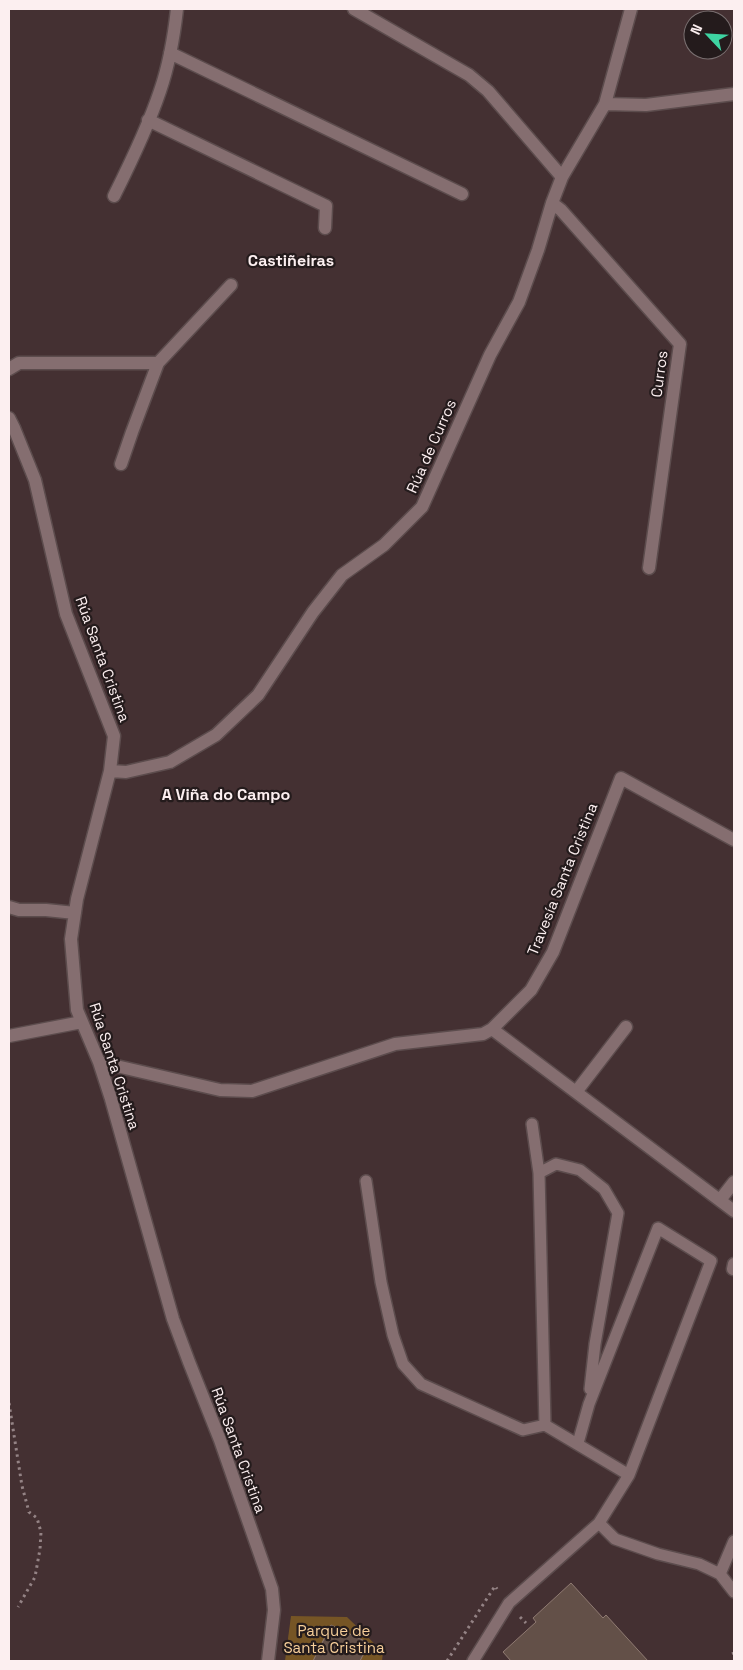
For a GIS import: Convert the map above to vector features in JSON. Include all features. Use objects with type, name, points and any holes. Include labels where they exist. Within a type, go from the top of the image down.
[{"type":"street","points":[[114,196],[134,154],[160,90],[170,53],[177,9]]},
{"type":"street","points":[[354,9],[454,67],[488,91],[562,177]]},
{"type":"street","name":"Rúa de Curros","points":[[110,771],[126,772],[170,762],[216,735],[258,695],[313,612],[342,575],[384,545],[422,506],[490,355],[518,302],[538,250],[562,177],[605,104],[631,9]]},
{"type":"street","points":[[170,53],[462,194]]},
{"type":"street","points":[[605,104],[646,105],[734,94]]},
{"type":"street","points":[[148,120],[326,206],[325,228]]},
{"type":"street","name":"Curros","points":[[552,203],[561,210],[680,344],[649,568]]},
{"type":"street","points":[[121,464],[158,363],[231,285]]},
{"type":"street","points":[[9,369],[19,362],[158,363]]},
{"type":"street","name":"Rúa Santa Cristina","points":[[9,418],[35,480],[66,614],[114,736],[110,771],[75,913],[71,939],[77,1010],[99,1062],[111,1099],[173,1319],[188,1362],[220,1440],[272,1589],[274,1610],[268,1661]]},
{"type":"street","name":"Travesía Santa Cristina","points":[[492,1030],[532,990],[553,952],[621,778],[734,840]]},
{"type":"street","points":[[9,907],[19,910],[75,913]]},
{"type":"street","points":[[9,1036],[82,1022]]},
{"type":"street","points":[[576,1092],[626,1027]]},
{"type":"street","points":[[99,1062],[220,1090],[252,1091],[395,1044],[483,1034],[492,1030],[734,1211]]},
{"type":"street","points":[[720,1200],[734,1182]]},
{"type":"lane","points":[[532,1124],[539,1173],[545,1425]]},
{"type":"lane","points":[[539,1173],[556,1164],[580,1170],[604,1189],[618,1213],[594,1344],[589,1404]]},
{"type":"lane","points":[[366,1181],[381,1282],[393,1335],[403,1364],[421,1384],[523,1430],[545,1425],[578,1443],[628,1475]]},
{"type":"lane","points":[[475,1660],[509,1603],[599,1523],[628,1475],[711,1261],[658,1228],[589,1404],[578,1443]]},
{"type":"lane","points":[[599,1523],[615,1539],[658,1554],[699,1564],[720,1574],[734,1592]]},
{"type":"lane","points":[[720,1574],[734,1541]]},
{"type":"path","points":[[9,1403],[22,1486],[29,1512],[37,1518],[41,1532],[35,1577],[18,1607]]},
{"type":"green space","name":"Parque de Santa Cristina","points":[[291,1616],[347,1617],[383,1652],[382,1661],[285,1661]]},
{"type":"building","points":[[571,1583],[603,1618],[606,1615],[648,1661],[511,1661],[503,1652],[536,1622],[533,1618]]},
{"type":"building","points":[[331,1625],[369,1643],[360,1661],[313,1661]]},
{"type":"district","name":"Castiñeiras","points":[[291,260]]},
{"type":"district","name":"A Viña do Campo","points":[[226,794]]}]
